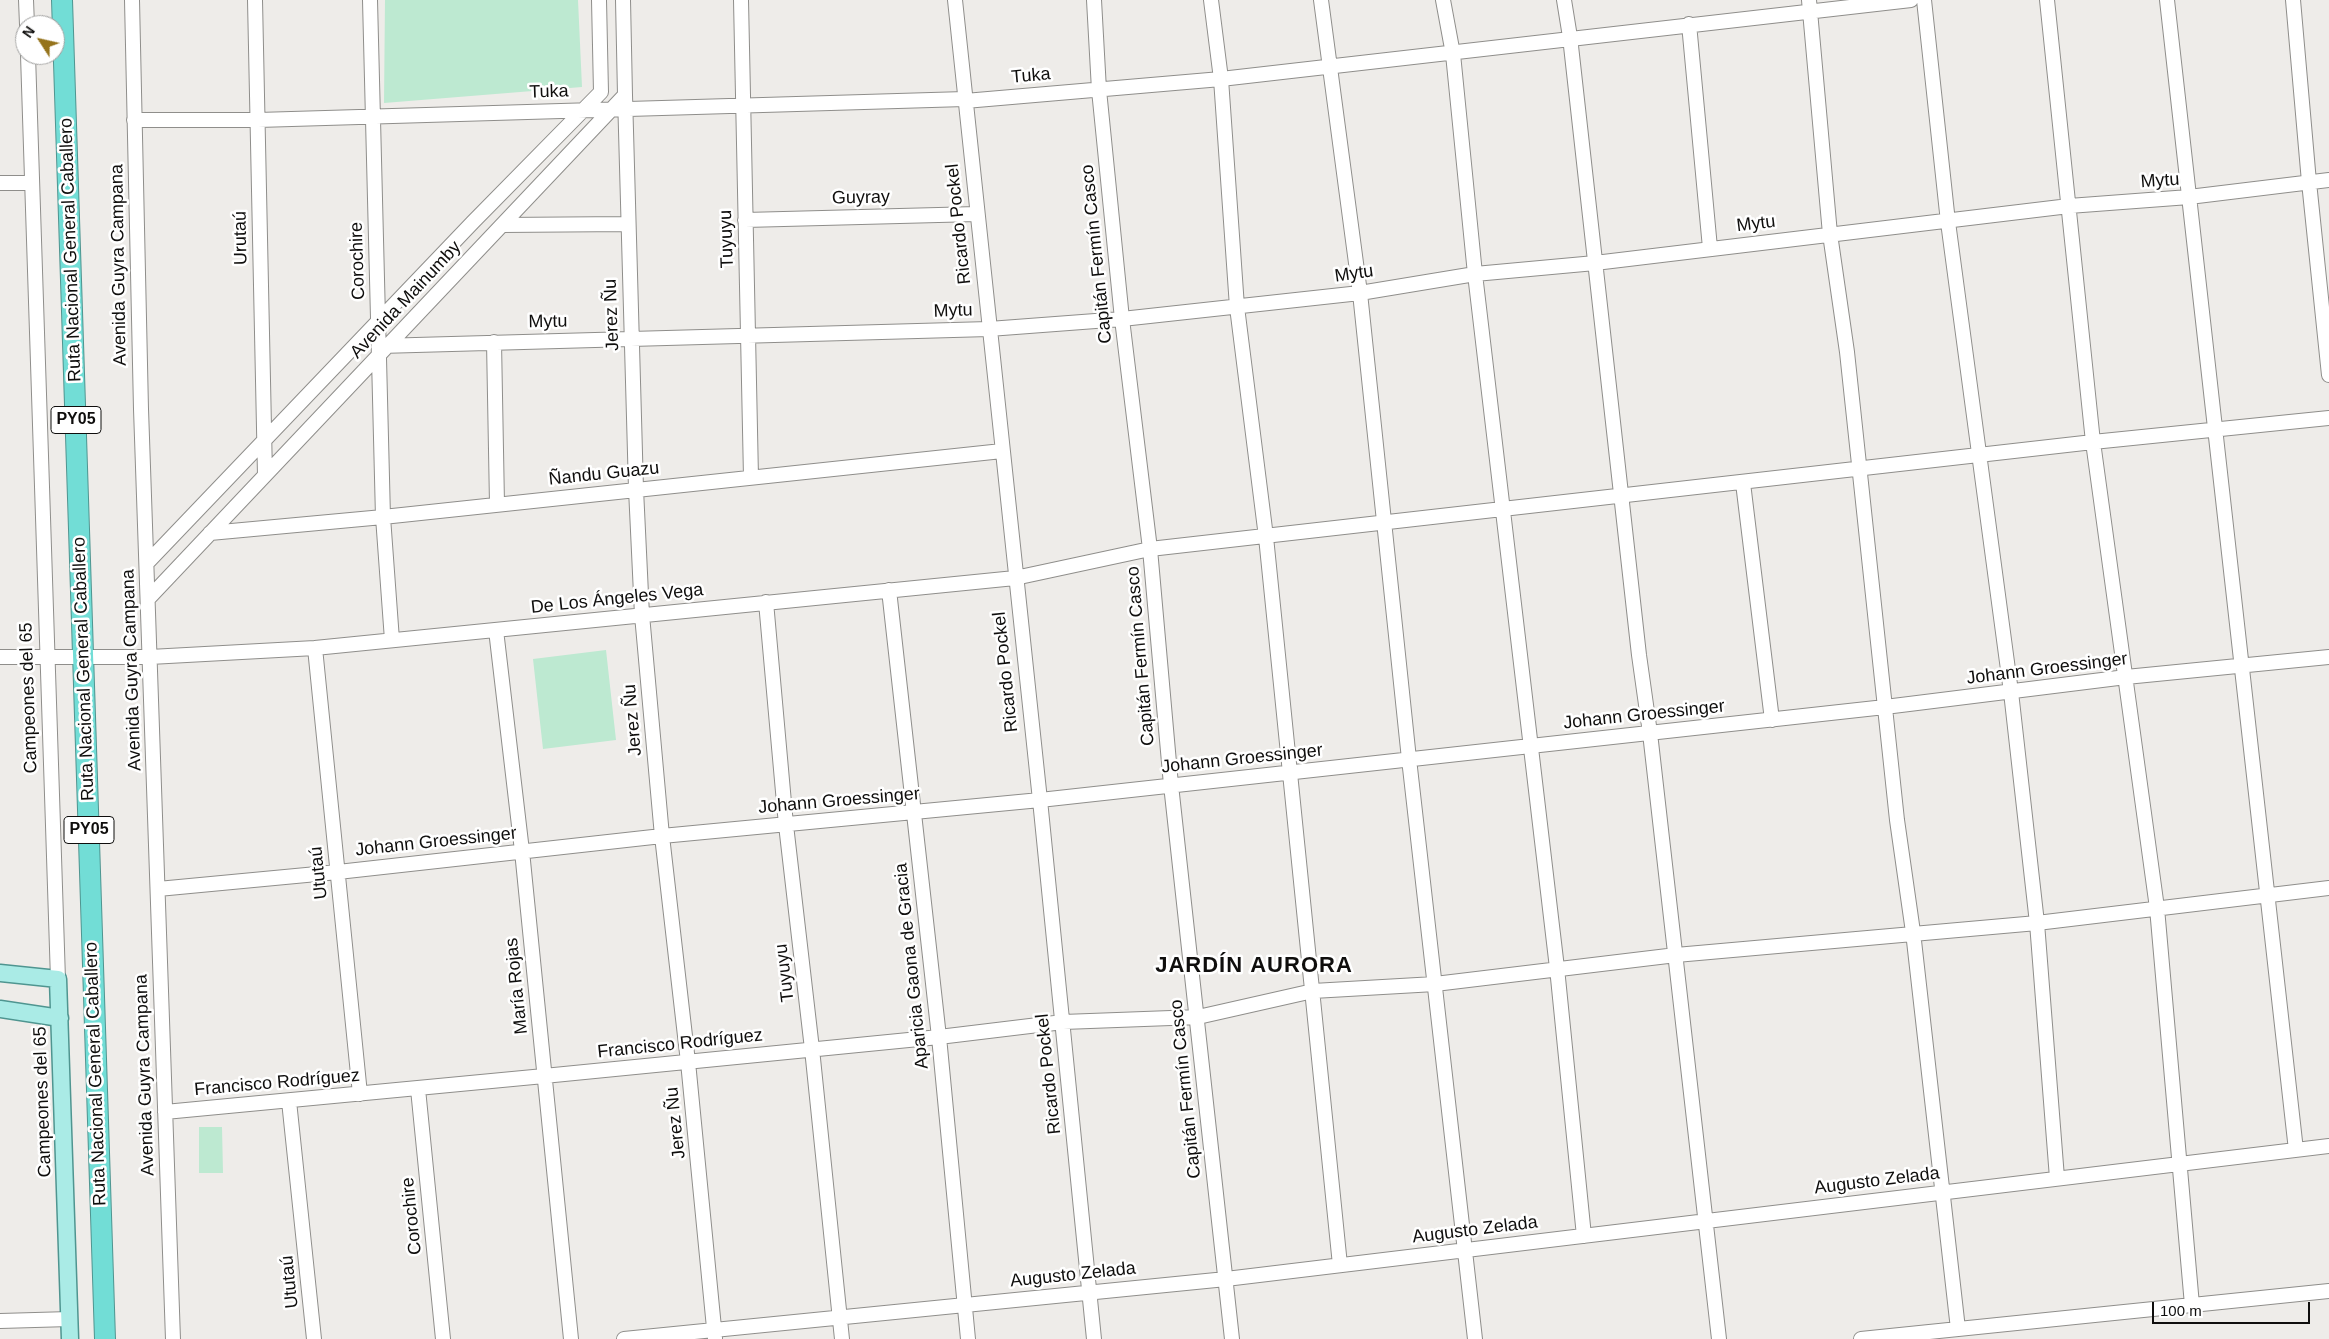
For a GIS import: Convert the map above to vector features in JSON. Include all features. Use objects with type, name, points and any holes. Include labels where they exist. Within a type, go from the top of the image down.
[{"type":"highway","name":"Ruta Nacional General Caballero","points":[[62,0],[105,1339]]},
{"type":"main road","points":[[0,972],[58,979]]},
{"type":"main road","name":"Campeones del 65","points":[[58,979],[70,1339]]},
{"type":"main road","points":[[0,1009],[60,1018]]},
{"type":"street","points":[[26,0],[27,15]]},
{"type":"street","name":"Avenida Guyra Campana","points":[[132,0],[148,599],[173,1339]]},
{"type":"street","name":"Urutaú","points":[[255,0],[265,474]]},
{"type":"street","name":"Corochire","points":[[370,0],[379,320],[383,349],[383,517],[392,640]]},
{"type":"street","name":"Avenida Mainumby","points":[[147,563],[379,320],[601,92],[599,0]]},
{"type":"street","points":[[620,104],[623,0]]},
{"type":"street","name":"Tuyuyu","points":[[741,0],[751,477]]},
{"type":"street","name":"Ricardo Pockel","points":[[955,0],[1040,800],[1094,1339]]},
{"type":"street","name":"Capitán Fermín Casco","points":[[1094,0],[1099,90],[1122,320],[1150,549],[1171,785],[1232,1339]]},
{"type":"street","points":[[1210,0],[1221,79],[1237,307],[1266,537],[1289,772],[1299,846],[1340,1265]]},
{"type":"street","points":[[1321,0],[1360,293],[1409,759],[1475,1339]]},
{"type":"street","points":[[1443,0],[1453,54],[1475,274],[1557,968],[1584,1236]]},
{"type":"street","points":[[1564,0],[1570,38],[1638,655],[1650,733],[1719,1339]]},
{"type":"street","name":"Tuka","points":[[134,120],[258,120],[584,109],[620,104],[742,106],[965,100],[1221,79],[1453,54],[1689,24],[1810,6],[1911,0]]},
{"type":"street","points":[[1924,0],[1948,222],[2011,692],[2037,922],[2057,1178]]},
{"type":"street","points":[[2047,0],[2093,442],[2157,908],[2192,1304]]},
{"type":"street","points":[[2167,0],[2296,1150]]},
{"type":"street","points":[[2293,0],[2329,375]]},
{"type":"street","points":[[1810,6],[1830,234],[1860,469],[1897,820],[1913,932],[1958,1329]]},
{"type":"street","points":[[1689,24],[1710,248]]},
{"type":"street","name":"Campeones del 65","points":[[28,65],[58,979]]},
{"type":"street","name":"Avenida Mainumby","points":[[148,599],[383,349],[620,104]]},
{"type":"street","name":"Jerez Ñu","points":[[620,104],[628,224],[642,615],[662,836],[688,1062],[715,1334]]},
{"type":"street","name":"Mytu","points":[[383,349],[494,342],[989,328],[1122,320],[1360,293],[1475,274],[1595,263],[2069,206],[2190,198],[2329,180]]},
{"type":"street","points":[[0,183],[32,183]]},
{"type":"street","name":"Guyray","points":[[745,220],[977,214]]},
{"type":"street","points":[[502,225],[628,224]]},
{"type":"street","points":[[494,342],[497,504]]},
{"type":"street","name":"De Los Ángeles Vega","points":[[0,656],[150,657],[315,648],[1015,578],[1150,549],[2216,428],[2329,418]]},
{"type":"street","name":"Ñandu Guazu","points":[[210,533],[383,517],[1002,452]]},
{"type":"street","points":[[1743,483],[1772,720]]},
{"type":"street","name":"Aparicia Gaona de Gracia","points":[[889,590],[939,1037],[968,1339]]},
{"type":"street","name":"Tuyuyu","points":[[766,602],[786,825],[812,1049],[842,1339]]},
{"type":"street","name":"María Rojas","points":[[496,630],[522,851],[570,1339]]},
{"type":"street","name":"Ututaú","points":[[315,648],[360,1094]]},
{"type":"street","name":"Johann Groessinger","points":[[158,889],[338,872],[662,836],[1040,800],[1772,720],[2126,678],[2329,658]]},
{"type":"street","name":"Francisco Rodríguez","points":[[165,1112],[289,1102],[939,1037],[1063,1022],[1198,1017],[1312,991],[1435,984],[1676,954],[2037,922],[2329,888]]},
{"type":"street","name":"Corochire","points":[[418,1089],[443,1339]]},
{"type":"street","name":"Ututaú","points":[[289,1102],[314,1339]]},
{"type":"street","name":"Augusto Zelada","points":[[624,1339],[715,1334],[1088,1292],[1226,1279],[2329,1146]]},
{"type":"street","points":[[1861,1339],[2329,1290]]},
{"type":"street","points":[[0,1321],[70,1320]]},
{"type":"green space","points":[[385,0],[578,0],[582,87],[384,103]]},
{"type":"green space","points":[[606,650],[616,740],[543,749],[533,659]]},
{"type":"green space","points":[[199,1127],[222,1127],[223,1173],[199,1173]]},
{"type":"district","name":"JARDÍN AURORA","points":[[1254,966]]}]
